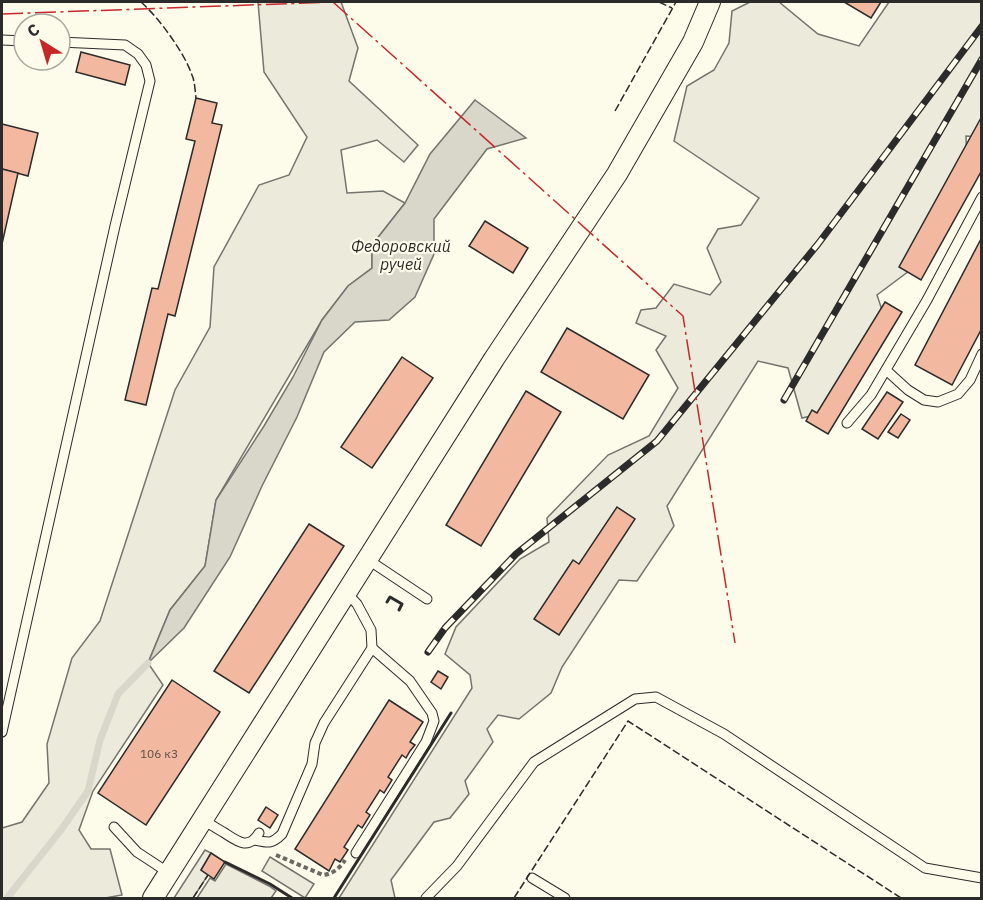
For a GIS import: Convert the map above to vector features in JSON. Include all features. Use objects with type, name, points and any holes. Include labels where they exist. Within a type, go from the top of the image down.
[{"type":"street","points":[[153,898],[494,358],[617,174],[693,42],[710,2]]},
{"type":"lane","points":[[2,732],[115,226],[150,81],[142,59],[125,45],[72,43]]},
{"type":"lane","points":[[847,423],[871,395],[886,370],[927,300],[981,197]]},
{"type":"lane","points":[[886,370],[908,390],[924,400],[938,402],[957,394],[970,380],[981,354]]},
{"type":"lane","points":[[367,559],[427,599]]},
{"type":"lane","points":[[202,819],[240,843],[254,839],[268,843],[275,841],[282,834],[312,764],[315,743],[324,723],[372,648],[371,630],[357,603],[346,592]]},
{"type":"lane","points":[[352,854],[426,742],[434,722],[432,713],[410,681],[372,648]]},
{"type":"lane","points":[[426,898],[457,866],[534,762],[634,699],[656,697],[724,734],[925,868],[981,878]]},
{"type":"lane","points":[[114,827],[136,852],[169,873]]},
{"type":"lane","points":[[532,878],[565,898]]},
{"type":"path","points":[[254,839],[323,875],[330,874],[352,854]]},
{"type":"shaded area","points":[[258,2],[341,2],[358,48],[349,81],[418,145],[404,162],[377,140],[341,150],[347,193],[383,191],[405,203],[372,245],[372,268],[348,286],[322,320],[216,500],[205,566],[170,610],[148,663],[163,685],[93,791],[79,830],[91,849],[110,849],[122,895],[105,898],[2,898],[2,828],[22,822],[49,783],[47,744],[72,658],[100,621],[175,390],[210,327],[214,267],[259,185],[289,175],[307,137],[264,72]]},
{"type":"shaded area","points":[[750,2],[779,2],[818,34],[859,46],[889,2],[981,2],[981,137],[966,136],[967,167],[917,265],[877,295],[883,313],[842,409],[802,418],[788,368],[758,361],[667,506],[674,526],[637,581],[619,580],[562,667],[551,693],[519,719],[498,715],[487,729],[493,742],[465,781],[469,794],[450,818],[434,822],[391,880],[395,898],[339,898],[472,688],[470,675],[445,654],[456,627],[520,559],[549,542],[547,518],[608,455],[649,436],[678,388],[656,350],[666,336],[636,323],[641,310],[656,308],[674,284],[710,295],[721,282],[707,248],[718,229],[741,225],[759,198],[674,141],[687,86],[714,70],[729,43],[732,11]]},
{"type":"shaded area","points":[[205,850],[211,853],[201,870],[208,875],[193,898],[174,898]]},
{"type":"shaded area","points":[[270,857],[314,884],[305,898],[262,871]]},
{"type":"shaded area","points":[[226,864],[276,891],[271,898],[197,898],[210,878],[215,881]]},
{"type":"water","name":"Федоровский ручей","points":[[475,100],[526,138],[487,149],[434,219],[434,254],[415,297],[389,320],[355,322],[324,352],[297,417],[230,557],[184,628],[148,663],[170,610],[205,566],[216,500],[293,377],[322,320],[348,286],[372,268],[372,245],[405,203],[430,154]]},
{"type":"building","points":[[844,2],[881,2],[871,18]]},
{"type":"building","points":[[81,52],[130,65],[125,85],[76,72]]},
{"type":"building","points":[[196,98],[217,103],[212,123],[222,125],[175,316],[168,314],[146,405],[125,400],[152,288],[158,289],[195,141],[186,139]]},
{"type":"building","points":[[982,116],[982,170],[921,280],[899,267]]},
{"type":"building","points":[[2,124],[38,133],[28,176],[2,169]]},
{"type":"building","points":[[2,169],[18,173],[2,244]]},
{"type":"building","points":[[485,221],[528,248],[513,273],[469,246]]},
{"type":"building","points":[[982,237],[982,328],[952,385],[915,365]]},
{"type":"building","points":[[885,302],[902,312],[828,434],[806,421],[812,410],[817,413]]},
{"type":"building","points":[[567,328],[649,375],[623,419],[541,372]]},
{"type":"building","points":[[402,357],[433,378],[372,468],[341,447]]},
{"type":"building","points":[[526,391],[561,412],[481,546],[446,525]]},
{"type":"building","points":[[887,392],[903,402],[878,439],[862,429]]},
{"type":"building","points":[[901,414],[910,420],[898,438],[888,432]]},
{"type":"building","points":[[617,507],[635,519],[559,635],[534,619],[573,560],[579,564]]},
{"type":"building","points":[[309,524],[344,546],[249,693],[214,671]]},
{"type":"building","points":[[438,671],[448,677],[441,689],[431,682]]},
{"type":"building","points":[[172,680],[220,712],[146,825],[98,793]]},
{"type":"building","points":[[389,700],[423,722],[410,742],[415,745],[406,758],[402,755],[388,777],[392,780],[384,793],[380,790],[366,812],[370,815],[362,828],[358,825],[344,847],[348,850],[340,862],[335,859],[329,871],[295,849]]},
{"type":"building","points":[[266,807],[278,815],[270,828],[258,820]]},
{"type":"building","points":[[211,853],[225,862],[214,879],[201,870]]},
{"type":"waterway","name":"Федоровский ручей","points":[[7,898],[61,830],[88,791],[100,740],[118,694],[148,663]]},
{"type":"railway","points":[[428,652],[445,628],[516,554],[657,441],[818,244],[982,26]]},
{"type":"railway","points":[[784,400],[982,59]]},
{"type":"fence","points":[[141,2],[163,26],[183,56],[193,78],[196,98]]},
{"type":"fence","points":[[659,2],[672,8]]},
{"type":"fence","points":[[615,111],[676,2]]},
{"type":"fence","points":[[514,898],[628,721],[901,898]]},
{"type":"fence","points":[[193,898],[208,875]]},
{"type":"wall","points":[[387,602],[390,597],[402,604],[399,610]]},
{"type":"wall","points":[[334,898],[451,713]]},
{"type":"wall","points":[[225,862],[270,884],[292,898]]},
{"type":"power","points":[[2,14],[333,2],[683,316],[735,643]]}]
